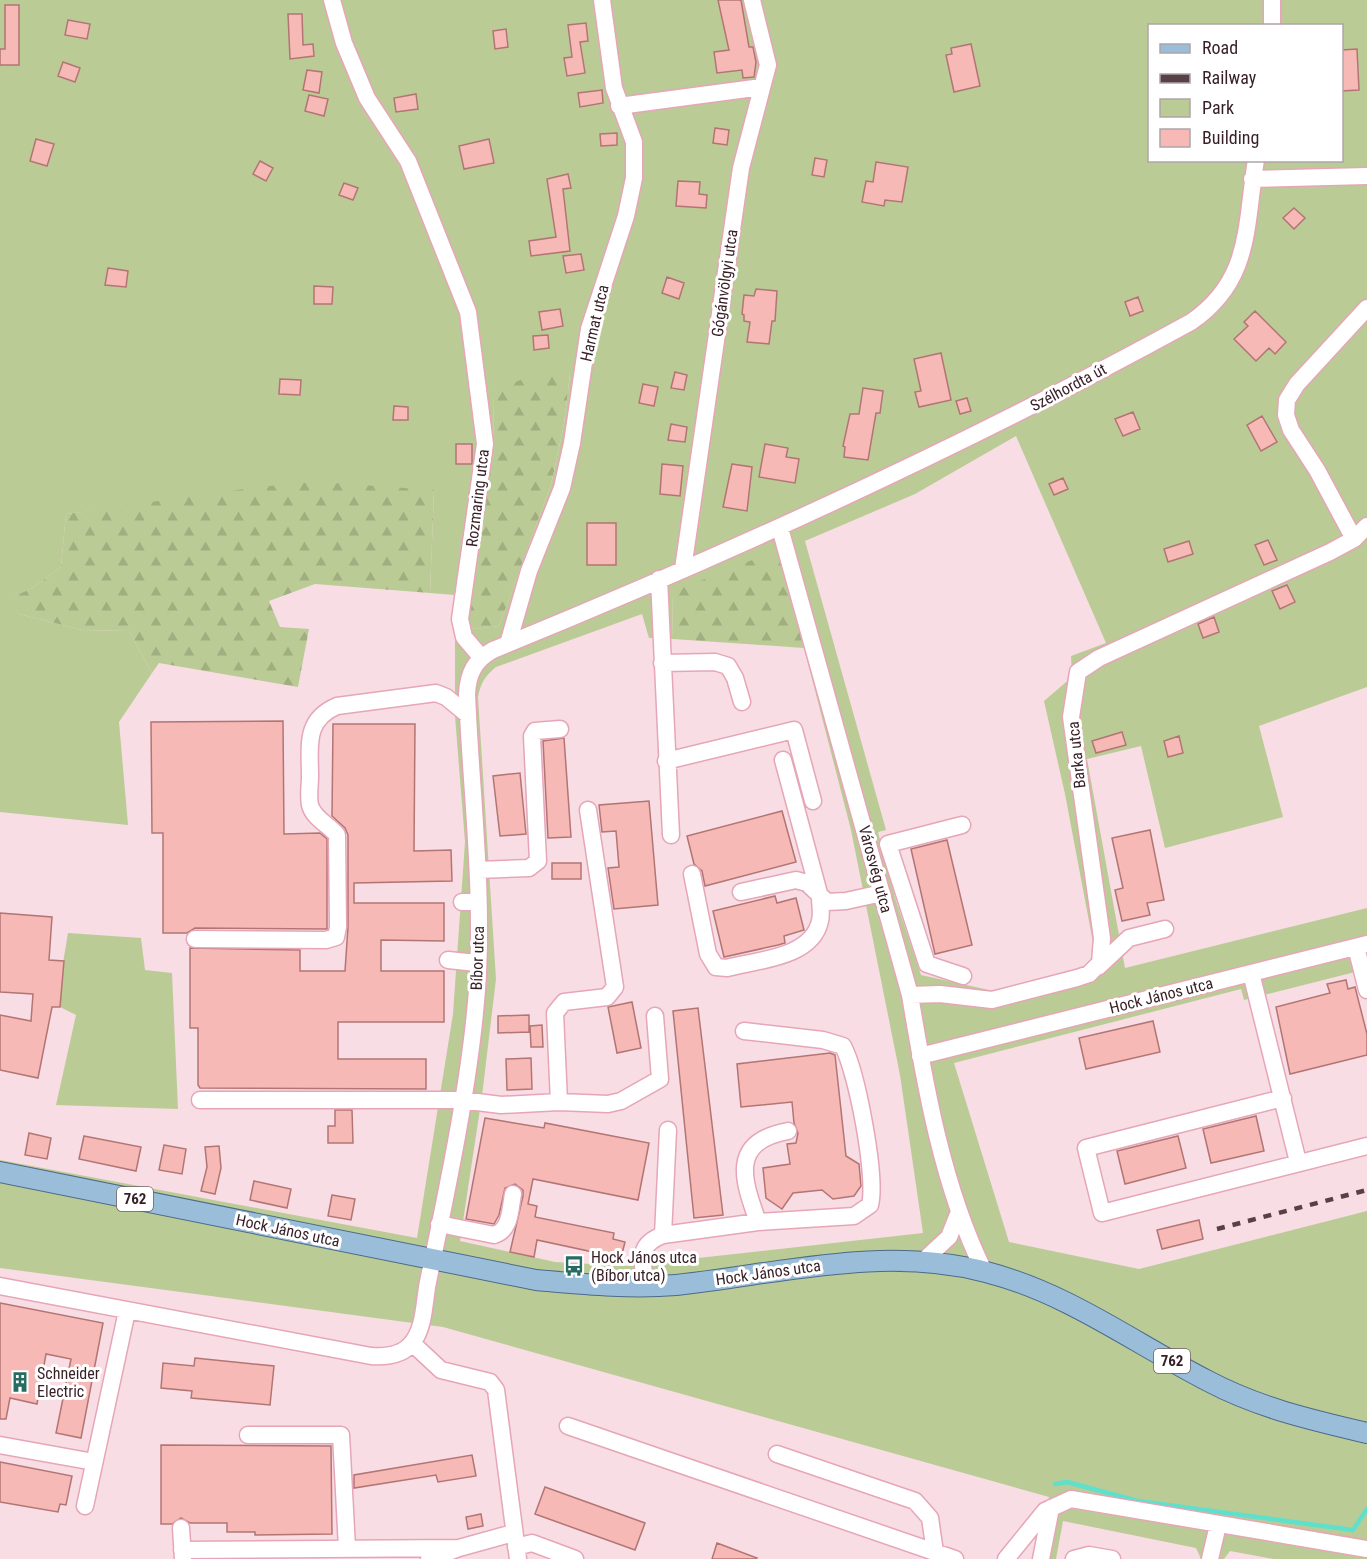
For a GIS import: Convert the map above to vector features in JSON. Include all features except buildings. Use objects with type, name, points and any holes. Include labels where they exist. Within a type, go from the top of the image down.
[{"type":"main road","name":"Hock János utca","points":[[0,1172],[536,1280],[674,1285],[862,1260],[922,1262],[984,1271],[1065,1299],[1207,1381],[1249,1400],[1307,1419],[1367,1433]]},
{"type":"street","name":"Rozmaring utca","points":[[332,0],[344,43],[367,98],[408,161],[468,312],[485,444],[460,618],[464,637],[481,657]]},
{"type":"street","name":"Harmat utca","points":[[508,644],[529,571],[562,488],[572,443],[589,329],[626,216],[634,178],[633,142],[619,106],[602,0]]},
{"type":"street","name":"Gógánvölgyi utca","points":[[683,569],[741,168],[768,65],[752,0]]},
{"type":"street","points":[[1272,0],[1272,24]]},
{"type":"street","points":[[619,106],[762,87]]},
{"type":"street","name":"Szélhordta út","points":[[780,528],[940,454],[1176,330],[1210,309],[1229,285],[1243,251],[1256,162]]},
{"type":"street","points":[[1252,179],[1367,176]]},
{"type":"street","points":[[1353,539],[1317,470],[1291,430],[1286,415],[1287,400],[1297,384],[1367,308]]},
{"type":"street","name":"Barka utca","points":[[1095,970],[1102,954],[1102,938],[1071,717],[1078,672],[1099,658],[1330,552],[1353,539],[1367,526]]},
{"type":"street","points":[[481,657],[780,528]]},
{"type":"street","name":"Városvég utca","points":[[780,528],[910,995],[920,1056],[959,1212],[984,1271]]},
{"type":"street","points":[[659,579],[671,835]]},
{"type":"street","name":"Bíbor utca","points":[[412,1343],[419,1329],[439,1224],[476,999],[477,963],[470,902],[478,870],[470,835],[468,715],[469,678],[481,657]]},
{"type":"street","points":[[662,663],[715,662],[728,666],[735,678],[742,702]]},
{"type":"street","points":[[195,939],[327,940],[336,937],[338,927],[337,836],[328,824],[316,817],[310,805],[309,739],[315,722],[325,711],[338,705],[436,693],[446,697],[468,715]]},
{"type":"street","points":[[478,870],[529,868],[538,861],[532,736],[535,731],[560,729]]},
{"type":"street","points":[[666,761],[794,730],[813,801]]},
{"type":"street","points":[[692,874],[708,954],[716,967],[727,968],[793,951],[808,944],[817,932],[821,919],[820,897],[783,760]]},
{"type":"street","points":[[558,1101],[555,1013],[564,1002],[607,997],[615,987],[588,810]]},
{"type":"street","points":[[962,825],[888,844],[927,964],[963,976]]},
{"type":"street","points":[[876,869],[895,865]]},
{"type":"street","points":[[741,892],[796,880],[807,883],[827,902],[835,903],[882,893]]},
{"type":"street","points":[[910,995],[940,994],[992,1000],[1077,978],[1095,970],[1129,938],[1165,930]]},
{"type":"street","points":[[1362,945],[1367,990]]},
{"type":"street","name":"Hock János utca","points":[[920,1056],[1362,945]]},
{"type":"street","points":[[448,960],[477,963]]},
{"type":"street","points":[[1251,973],[1298,1162]]},
{"type":"street","points":[[200,1100],[461,1100],[501,1105],[558,1101],[608,1104],[621,1101],[660,1079],[655,1016]]},
{"type":"street","points":[[645,1285],[642,1254],[651,1240],[663,1235],[758,1222],[854,1216],[870,1205],[872,1192],[863,1118],[843,1046],[823,1040],[744,1031]]},
{"type":"street","points":[[1283,1098],[1086,1148],[1102,1213],[1367,1146]]},
{"type":"street","points":[[663,1235],[668,1130]]},
{"type":"street","points":[[758,1222],[744,1180],[746,1158],[758,1142],[788,1131]]},
{"type":"street","points":[[439,1224],[494,1235],[501,1233],[506,1228],[513,1194]]},
{"type":"street","points":[[922,1262],[949,1237],[959,1212]]},
{"type":"street","points":[[0,1286],[371,1356],[394,1355],[412,1343],[441,1370],[490,1382],[496,1390],[516,1546]]},
{"type":"street","points":[[85,1506],[127,1311]]},
{"type":"street","points":[[568,1426],[955,1559]]},
{"type":"street","points":[[248,1435],[341,1435],[347,1548]]},
{"type":"street","points":[[0,1445],[94,1462]]},
{"type":"street","points":[[777,1454],[915,1501],[930,1518],[935,1552]]},
{"type":"street","points":[[1006,1559],[1035,1519],[1051,1508],[1071,1499],[1367,1549]]},
{"type":"street","points":[[1041,1559],[1051,1508]]},
{"type":"street","points":[[1210,1559],[1218,1525]]},
{"type":"street","points":[[181,1528],[182,1554],[347,1548],[459,1548],[516,1546],[532,1543],[575,1559]]},
{"type":"street","points":[[429,1559],[459,1548]]},
{"type":"street","points":[[1074,1559],[1089,1555],[1110,1559]]},
{"type":"green space","points":[[0,0],[1367,0],[1367,687],[1259,726],[1283,817],[1165,848],[1141,746],[1087,759],[1125,968],[1367,908],[1367,969],[1244,1000],[1241,989],[954,1063],[1009,1242],[1139,1269],[1367,1211],[1367,1559],[1273,1559],[1230,1551],[1224,1559],[1201,1559],[1196,1548],[1063,1521],[1056,1559],[1040,1559],[1049,1497],[443,1327],[0,1268],[0,1160],[417,1238],[453,1014],[465,842],[455,716],[455,595],[430,593],[434,490],[140,506],[66,514],[61,567],[34,587],[10,599],[19,614],[82,630],[129,631],[152,673],[119,722],[128,825],[0,812]],"holes":[[[570,374],[564,424],[551,485],[499,626],[474,629],[464,625],[493,454],[494,392]],[[1016,436],[1106,643],[1071,656],[1072,677],[1044,701],[1065,794],[1095,953],[1091,963],[1083,968],[998,992],[921,975],[896,901],[878,832],[886,830],[805,541],[915,494]],[[786,578],[851,830],[900,1075],[923,1233],[626,1266],[555,1262],[460,1241],[482,1096],[496,979],[478,697],[480,688],[486,677],[496,667],[642,614],[649,638],[673,639],[672,592]]]},
{"type":"green space","points":[[540,371],[570,374],[564,424],[551,485],[499,626],[474,629],[464,625],[493,454],[494,392]]},
{"type":"green space","points":[[318,482],[434,490],[430,593],[315,584],[269,601],[280,627],[309,629],[298,687],[159,663],[152,673],[129,631],[82,630],[19,614],[9,599],[34,587],[61,567],[66,514],[286,484]]},
{"type":"green space","points":[[777,550],[804,648],[673,639],[672,592]]},
{"type":"green space","points":[[68,933],[141,938],[145,970],[172,973],[178,1109],[56,1105],[76,1015],[56,1005]]},
{"type":"waterway","points":[[1055,1484],[1067,1482],[1138,1501],[1353,1530],[1367,1509]]},
{"type":"railway","points":[[1217,1229],[1367,1190]]},
{"type":"place","name":"Hock János utca (Bíbor utca)","points":[[574,1266]]},
{"type":"place","name":"Schneider Electric","points":[[20,1382]]}]
